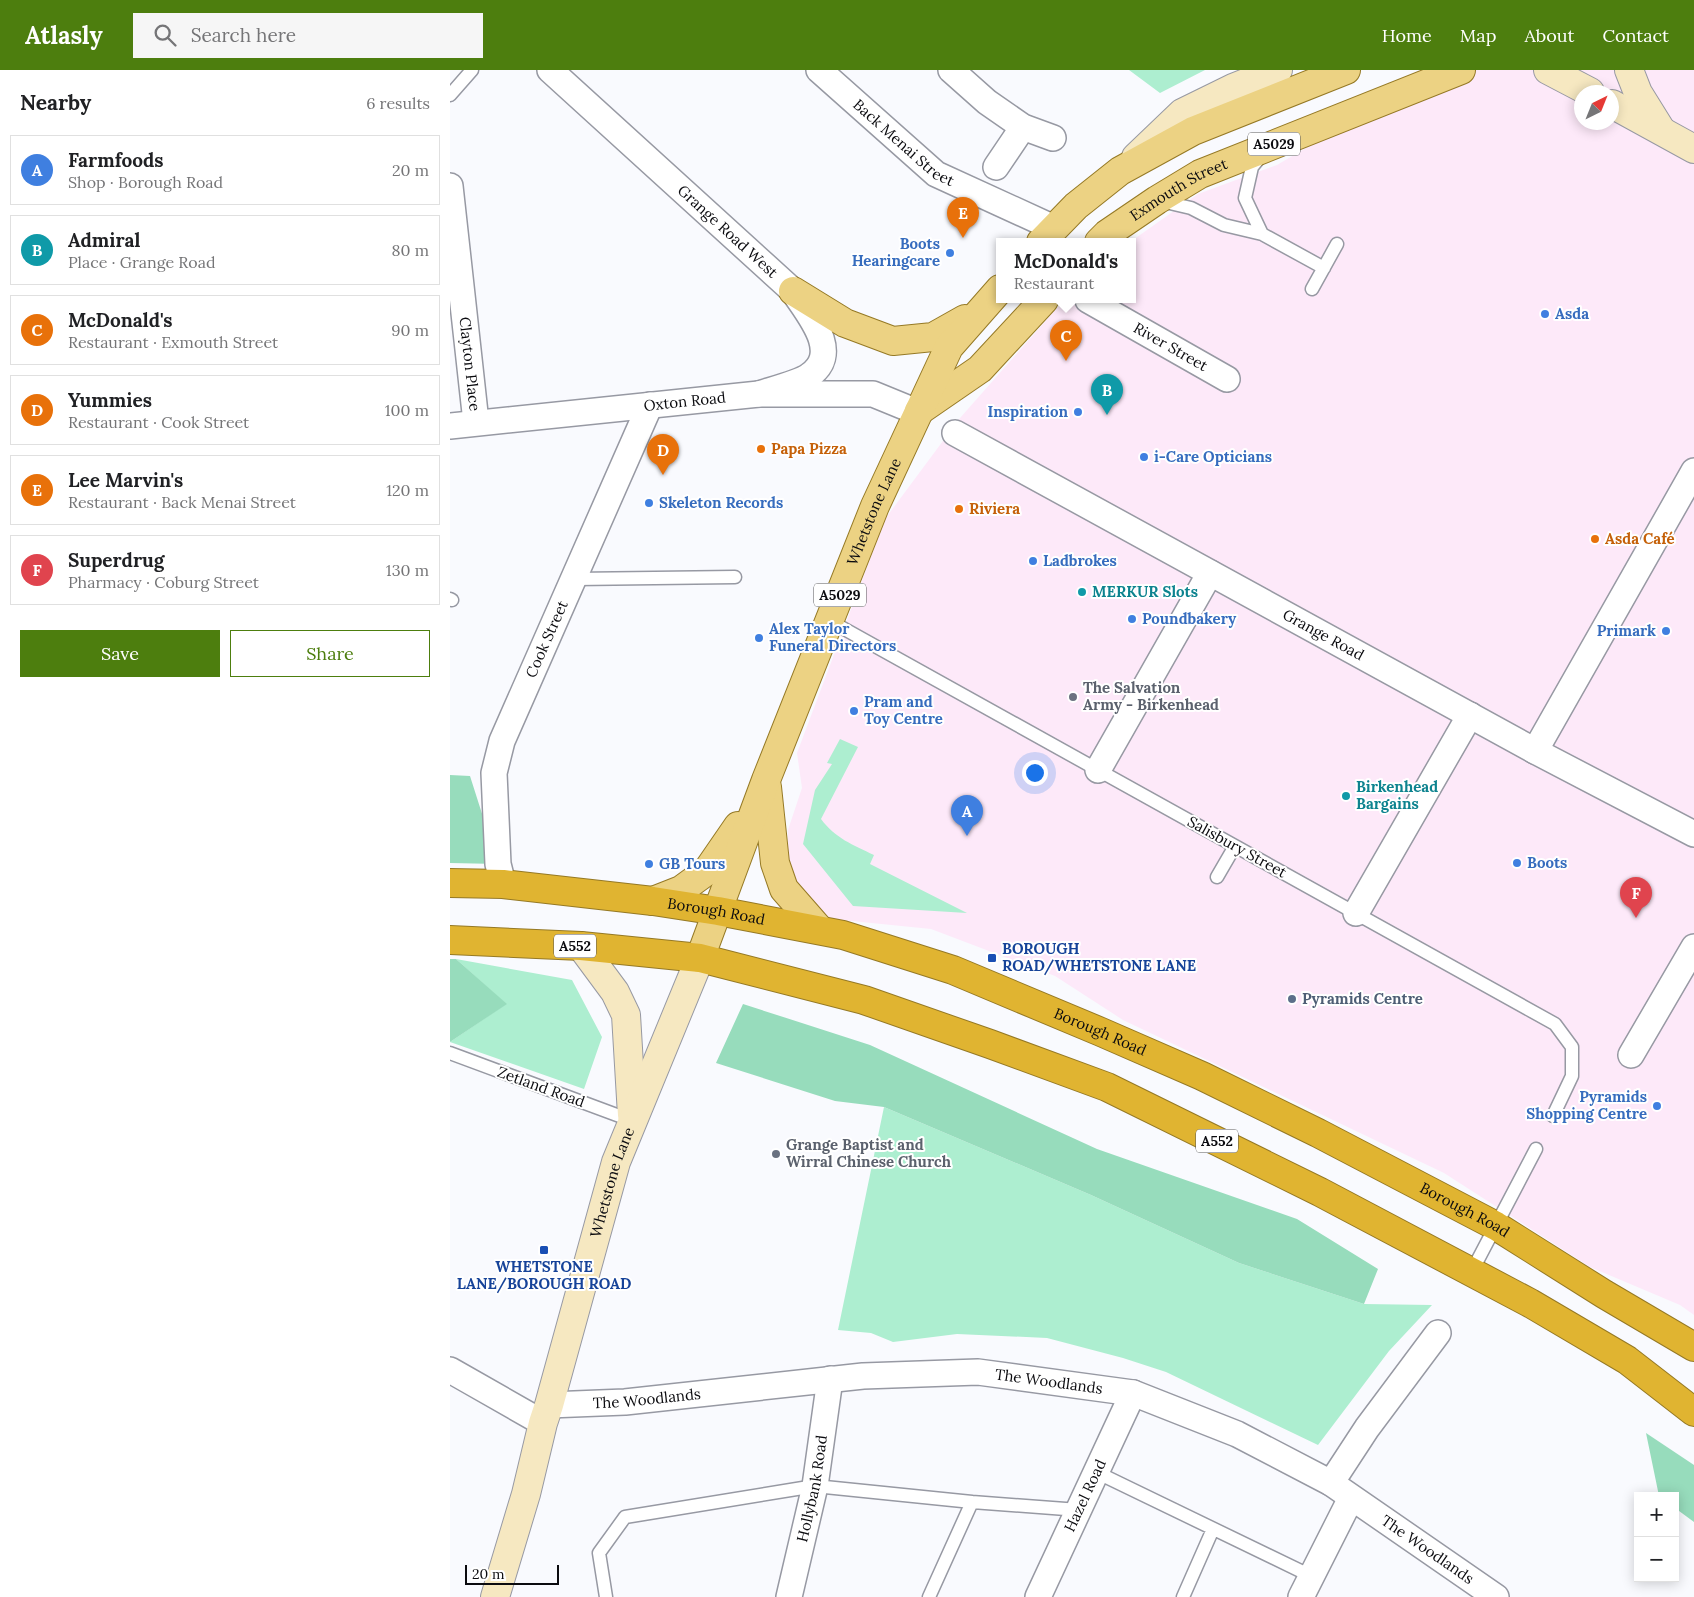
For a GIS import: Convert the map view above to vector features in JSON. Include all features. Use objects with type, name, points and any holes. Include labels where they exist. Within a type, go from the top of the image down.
[{"type":"highway","name":"Borough Road","points":[[450,883],[503,884],[653,901],[718,911],[843,935],[953,970],[1202,1076],[1318,1133],[1496,1226],[1604,1294],[1694,1347]]},
{"type":"highway","name":"A552","points":[[450,940],[581,946],[700,958],[864,1000],[1107,1087],[1311,1188],[1530,1303],[1626,1360],[1694,1412]]},
{"type":"main road","points":[[1120,172],[1182,114],[1233,88],[1278,70]]},
{"type":"main road","name":"A5029","points":[[1047,235],[1076,206],[1120,172],[1193,131],[1346,70]]},
{"type":"main road","name":"Exmouth Street","points":[[1103,238],[1157,200],[1200,174],[1461,70]]},
{"type":"main road","points":[[1548,70],[1577,85]]},
{"type":"main road","points":[[1629,70],[1638,92],[1663,132]]},
{"type":"main road","points":[[1619,108],[1694,149]]},
{"type":"main road","points":[[793,291],[845,323],[893,341],[933,337],[980,311]]},
{"type":"main road","name":"A5029","points":[[917,412],[949,347],[996,293]]},
{"type":"main road","points":[[917,412],[980,369],[1041,303]]},
{"type":"main road","name":"Whetstone Lane","points":[[495,1597],[526,1494],[546,1414],[616,1162],[700,958],[766,780],[875,506],[917,412]]},
{"type":"main road","name":"Whetstone Lane","points":[[653,901],[681,890],[707,871],[734,834],[766,780]]},
{"type":"main road","name":"Whetstone Lane","points":[[766,780],[775,863],[784,889],[819,929]]},
{"type":"main road","points":[[581,946],[615,992],[626,1014],[632,1121]]},
{"type":"street","name":"Grange Road West","points":[[550,70],[793,291],[817,328],[824,345],[823,362],[810,376],[760,394]]},
{"type":"street","name":"Back Menai Street","points":[[819,70],[936,174],[1047,235]]},
{"type":"street","points":[[951,70],[987,102],[1022,127],[1053,138]]},
{"type":"street","points":[[996,167],[1022,127]]},
{"type":"street","name":"Clayton Place","points":[[450,186],[476,422]]},
{"type":"street","name":"River Street","points":[[1093,303],[1227,379]]},
{"type":"street","name":"Oxton Road","points":[[450,426],[760,394],[873,394],[917,412]]},
{"type":"street","name":"Cook Street","points":[[503,884],[498,864],[494,773],[502,741],[650,405]]},
{"type":"street","name":"Grange Road","points":[[955,433],[1535,751],[1694,834]]},
{"type":"street","points":[[1535,751],[1694,471]]},
{"type":"street","points":[[1098,770],[1210,573]]},
{"type":"street","points":[[1356,913],[1470,715]]},
{"type":"street","points":[[1631,1055],[1694,947]]},
{"type":"street","points":[[1330,1483],[1367,1428],[1438,1333]]},
{"type":"street","points":[[450,1370],[546,1414]]},
{"type":"street","name":"The Woodlands","points":[[546,1414],[625,1402],[864,1376],[978,1372],[1133,1393],[1237,1434],[1330,1483],[1496,1597]]},
{"type":"street","name":"Hollybank Road","points":[[789,1597],[816,1486],[830,1380]]},
{"type":"street","name":"Hazel Road","points":[[1038,1597],[1133,1393]]},
{"type":"street","points":[[1306,1586],[1352,1498]]},
{"type":"lane","points":[[450,95],[472,70]]},
{"type":"lane","points":[[1262,234],[1246,198],[1252,167],[1269,146]]},
{"type":"lane","points":[[1157,200],[1191,208],[1224,225],[1262,234],[1324,268]]},
{"type":"lane","points":[[1312,289],[1337,244]]},
{"type":"lane","points":[[574,579],[735,577]]},
{"type":"lane","name":"Salisbury Street","points":[[830,621],[1555,1024],[1572,1048],[1572,1076],[1553,1116]]},
{"type":"lane","points":[[1217,877],[1235,846]]},
{"type":"lane","name":"Zetland Road","points":[[450,1053],[632,1121]]},
{"type":"lane","points":[[1472,1271],[1536,1149]]},
{"type":"lane","points":[[1096,1472],[1213,1528],[1306,1586]]},
{"type":"lane","points":[[606,1597],[599,1553],[625,1517],[816,1486],[972,1502],[1079,1510]]},
{"type":"lane","points":[[929,1597],[972,1502]]},
{"type":"lane","points":[[1183,1597],[1213,1528]]},
{"type":"shaded area","points":[[1438,70],[1694,70],[1694,1315],[1680,1305],[1590,1267],[1444,1173],[1123,1020],[1055,976],[931,929],[832,919],[810,904],[795,883],[787,857],[788,830],[802,788],[797,753],[885,519],[960,418],[1061,303],[1136,303],[1136,238],[1198,194],[1277,165]]},
{"type":"green space","points":[[1129,70],[1205,70],[1160,93]]},
{"type":"green space","points":[[840,739],[858,747],[821,819],[826,826],[838,836],[874,855],[870,864],[967,913],[853,906],[803,844],[815,790],[832,764],[827,763]]},
{"type":"green space","points":[[450,775],[470,776],[498,864],[450,863]]},
{"type":"green space","points":[[450,959],[456,959],[507,1004],[450,1042]]},
{"type":"green space","points":[[456,959],[572,980],[602,1037],[584,1089],[450,1042],[506,1004]]},
{"type":"green space","points":[[743,1004],[870,1045],[1097,1149],[1297,1219],[1378,1269],[1364,1304],[1239,1263],[1091,1195],[884,1107],[835,1101],[716,1063]]},
{"type":"green space","points":[[884,1107],[1091,1195],[1239,1263],[1364,1304],[1432,1305],[1389,1351],[1318,1445],[1166,1372],[1123,1358],[1047,1338],[957,1334],[893,1342],[871,1333],[838,1330]]},
{"type":"green space","points":[[1646,1433],[1694,1465],[1694,1522],[1679,1511],[1679,1492],[1658,1492]]},
{"type":"place","name":"Lee Marvin's","points":[[963,238]]},
{"type":"place","name":"Boots Hearingcare","points":[[950,253]]},
{"type":"place","name":"Asda","points":[[1545,314]]},
{"type":"place","name":"McDonald's","points":[[1066,361]]},
{"type":"place","name":"Inspiration","points":[[1078,412]]},
{"type":"place","name":"Admiral","points":[[1107,415]]},
{"type":"place","name":"Papa Pizza","points":[[761,449]]},
{"type":"place","name":"i-Care Opticians","points":[[1144,457]]},
{"type":"place","name":"Yummies","points":[[663,475]]},
{"type":"place","name":"Skeleton Records","points":[[649,503]]},
{"type":"place","name":"Riviera","points":[[959,509]]},
{"type":"place","name":"Asda Café","points":[[1595,539]]},
{"type":"place","name":"Ladbrokes","points":[[1033,561]]},
{"type":"place","name":"MERKUR Slots","points":[[1082,592]]},
{"type":"place","name":"Poundbakery","points":[[1132,619]]},
{"type":"place","name":"Primark","points":[[1666,631]]},
{"type":"place","name":"Alex Taylor Funeral Directors","points":[[759,638]]},
{"type":"place","name":"The Salvation Army - Birkenhead","points":[[1073,697]]},
{"type":"place","name":"Pram and Toy Centre","points":[[854,711]]},
{"type":"place","name":"Birkenhead Bargains","points":[[1346,796]]},
{"type":"place","name":"Farmfoods","points":[[967,836]]},
{"type":"place","name":"Boots","points":[[1517,863]]},
{"type":"place","name":"GB Tours","points":[[649,864]]},
{"type":"place","name":"Superdrug","points":[[1636,918]]},
{"type":"place","name":"BOROUGH ROAD/WHETSTONE LANE","points":[[992,958]]},
{"type":"place","name":"Pyramids Centre","points":[[1292,999]]},
{"type":"place","name":"Pyramids Shopping Centre","points":[[1657,1106]]},
{"type":"place","name":"Grange Baptist and Wirral Chinese Church","points":[[776,1154]]},
{"type":"place","name":"WHETSTONE LANE/BOROUGH ROAD","points":[[544,1250]]}]
